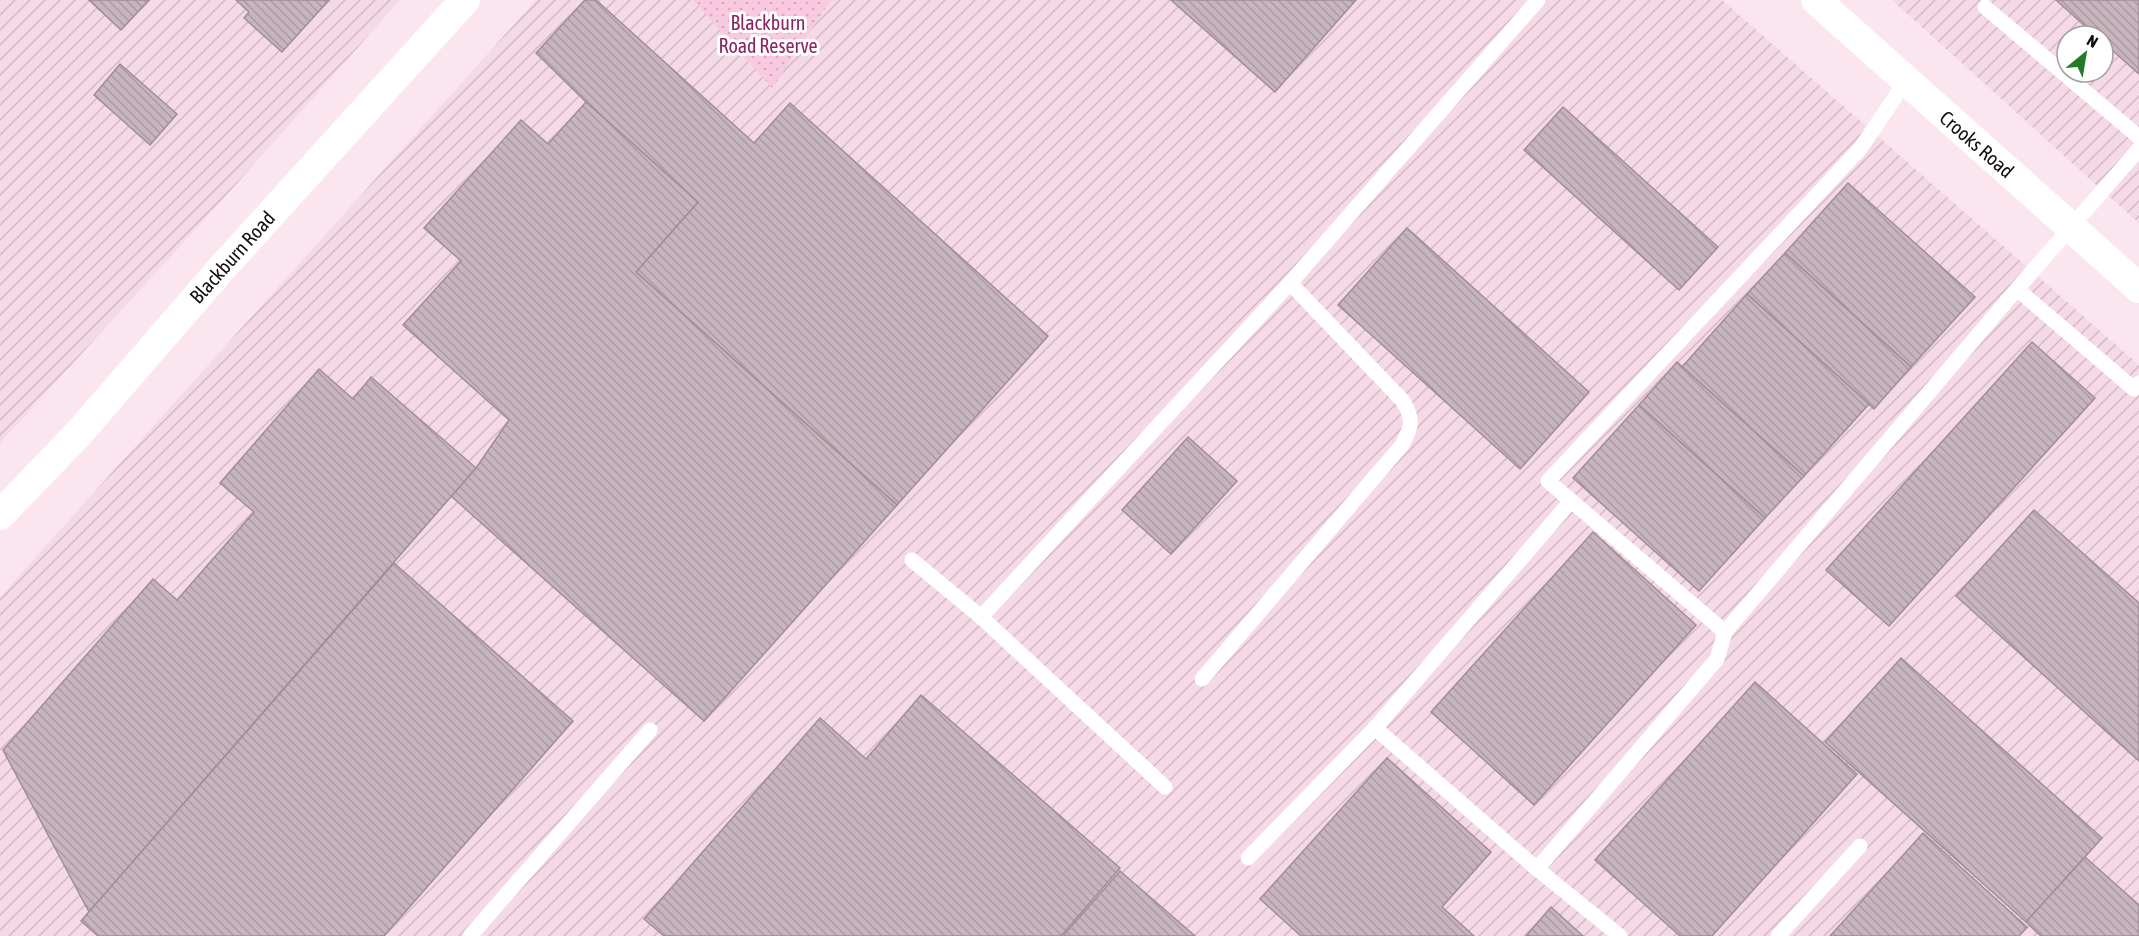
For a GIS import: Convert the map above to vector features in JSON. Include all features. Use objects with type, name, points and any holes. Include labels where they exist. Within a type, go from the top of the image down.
[{"type":"street","name":"Blackburn Road","points":[[0,515],[79,433],[222,268],[465,0]]},
{"type":"street","name":"Crooks Road","points":[[1816,0],[2139,288]]},
{"type":"lane","points":[[981,617],[1290,283],[1538,0]]},
{"type":"lane","points":[[1985,7],[2139,137]]},
{"type":"lane","points":[[1725,632],[1548,481],[1860,149],[1906,81]]},
{"type":"lane","points":[[1537,869],[1717,659],[1725,632],[2139,149]]},
{"type":"lane","points":[[1202,679],[1402,445],[1410,429],[1411,414],[1403,401],[1290,283]]},
{"type":"lane","points":[[2017,289],[2134,389],[2139,383]]},
{"type":"lane","points":[[1248,858],[1375,728],[1571,501]]},
{"type":"lane","points":[[912,560],[981,617],[1165,787]]},
{"type":"lane","points":[[1375,728],[1537,869],[1620,936]]},
{"type":"lane","points":[[470,936],[650,730]]},
{"type":"lane","points":[[1778,936],[1860,846]]},
{"type":"shaded area","points":[[0,0],[400,0],[224,198],[0,443]]},
{"type":"shaded area","points":[[536,0],[1722,0],[2139,365],[2139,936],[0,936],[0,597]]},
{"type":"shaded area","points":[[1892,0],[2139,0],[2139,223]]},
{"type":"green space","name":"Blackburn Road Reserve","points":[[693,0],[831,0],[772,88]]},
{"type":"building","points":[[89,0],[149,0],[121,30]]},
{"type":"building","points":[[236,0],[329,0],[282,52],[244,18],[249,12]]},
{"type":"building","points":[[585,0],[596,0],[754,143],[790,103],[1048,336],[897,505],[636,272],[698,202],[586,102],[536,53]]},
{"type":"building","points":[[1171,0],[1356,0],[1275,92]]},
{"type":"building","points":[[2056,0],[2139,0],[2139,74],[2115,53],[2115,24],[2083,24]]},
{"type":"building","points":[[120,64],[177,114],[150,145],[94,95]]},
{"type":"building","points":[[586,102],[698,202],[636,272],[897,505],[704,721],[451,496],[476,468],[509,420],[403,325],[461,261],[424,228],[521,120],[548,144]]},
{"type":"building","points":[[1563,107],[1718,247],[1679,290],[1524,150]]},
{"type":"building","points":[[1848,183],[1975,297],[1911,367],[1785,253]]},
{"type":"building","points":[[1407,228],[1589,392],[1520,469],[1338,305]]},
{"type":"building","points":[[1785,253],[1911,367],[1874,409],[1747,294]]},
{"type":"building","points":[[1747,294],[1869,404],[1804,476],[1682,367]]},
{"type":"building","points":[[2032,342],[2095,398],[1889,626],[1826,570]]},
{"type":"building","points":[[1677,362],[1804,476],[1765,518],[1639,405]]},
{"type":"building","points":[[319,369],[353,399],[371,377],[476,468],[89,912],[3,750],[153,579],[177,600],[254,512],[220,483]]},
{"type":"building","points":[[1639,405],[1765,518],[1699,591],[1573,478]]},
{"type":"building","points":[[1188,437],[1237,481],[1171,554],[1122,510]]},
{"type":"building","points":[[2034,510],[2139,603],[2139,761],[1956,596]]},
{"type":"building","points":[[1593,532],[1696,625],[1534,805],[1431,712]]},
{"type":"building","points":[[394,563],[573,721],[384,936],[98,936],[81,921]]},
{"type":"building","points":[[1901,658],[2102,838],[2026,922],[1825,742]]},
{"type":"building","points":[[1755,682],[1857,774],[1712,936],[1680,936],[1595,860]]},
{"type":"building","points":[[921,695],[1120,868],[1061,936],[664,936],[644,919],[820,718],[866,759]]},
{"type":"building","points":[[1387,758],[1491,852],[1442,907],[1474,936],[1301,936],[1260,899]]},
{"type":"building","points":[[1923,833],[2027,927],[2019,936],[1830,936]]},
{"type":"building","points":[[2085,857],[2139,905],[2139,936],[2041,936],[2026,922]]},
{"type":"building","points":[[1120,871],[1195,936],[1063,936]]},
{"type":"building","points":[[1551,907],[1583,936],[1526,936]]}]
